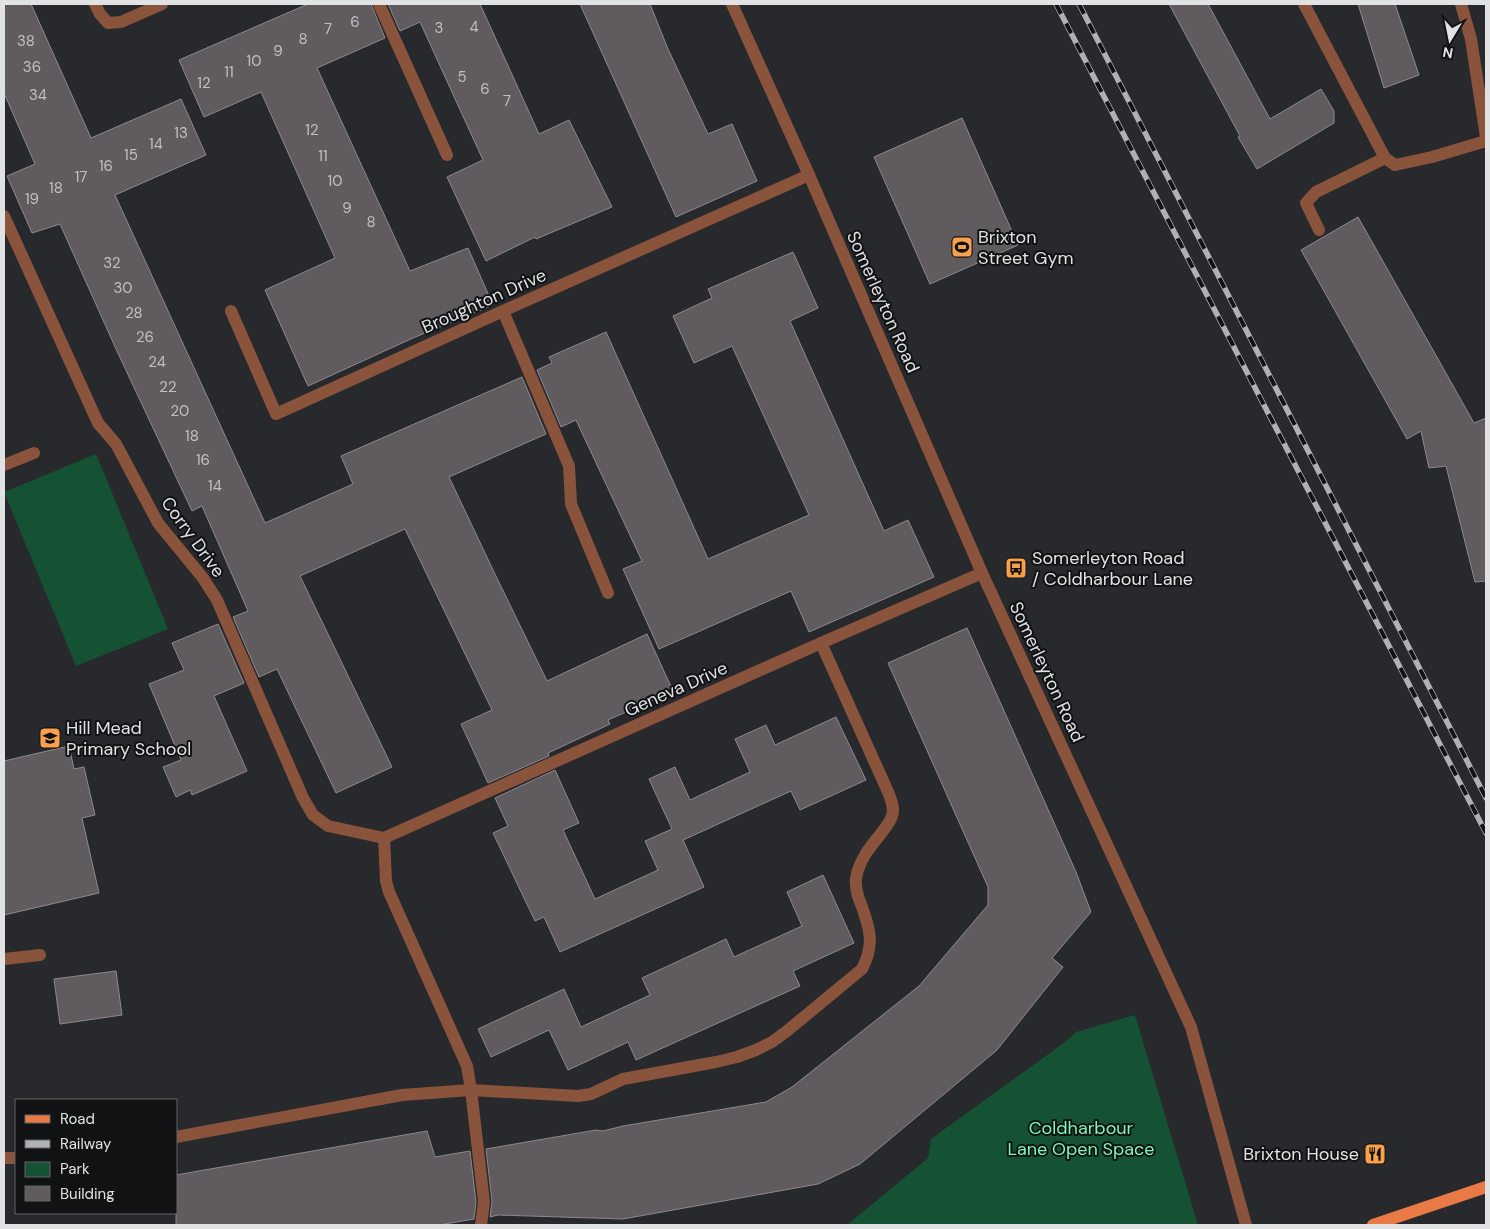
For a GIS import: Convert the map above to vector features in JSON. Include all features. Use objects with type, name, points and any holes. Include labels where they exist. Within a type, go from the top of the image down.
[{"type":"main road","points":[[1373,1225],[1486,1187]]},
{"type":"street","points":[[95,4],[100,14],[108,23],[121,22],[162,4]]},
{"type":"street","points":[[379,4],[447,155]]},
{"type":"street","name":"Somerleyton Road","points":[[732,4],[809,175],[982,573],[1191,1027],[1246,1225]]},
{"type":"street","points":[[1304,4],[1385,158],[1395,165],[1432,157],[1486,141]]},
{"type":"street","points":[[1461,4],[1470,39],[1486,137]]},
{"type":"street","points":[[1319,230],[1306,203],[1316,192],[1385,158]]},
{"type":"street","name":"Broughton Drive","points":[[231,311],[276,414],[809,175]]},
{"type":"street","name":"Corry Drive","points":[[4,216],[98,423],[116,444],[158,523],[203,578],[217,600],[303,798],[313,814],[328,826],[384,838]]},
{"type":"street","points":[[503,311],[569,466],[571,504],[608,593]]},
{"type":"street","points":[[4,465],[34,452]]},
{"type":"street","name":"Geneva Drive","points":[[384,838],[982,573]]},
{"type":"street","points":[[178,1137],[402,1095],[470,1090],[591,1094],[623,1079],[737,1057],[772,1042],[787,1032],[862,969],[868,958],[871,942],[870,928],[856,890],[857,876],[861,861],[886,827],[892,815],[893,806],[821,643]]},
{"type":"street","points":[[384,838],[386,881],[389,892],[467,1066],[484,1202],[481,1225]]},
{"type":"street","points":[[4,959],[40,955]]},
{"type":"green space","points":[[96,454],[168,629],[76,666],[4,492]]},
{"type":"green space","name":"Coldharbour Lane Open Space","points":[[1135,1015],[1198,1225],[847,1225],[928,1158],[931,1139],[1065,1042],[1076,1032]]},
{"type":"building","points":[[4,4],[31,4],[91,138],[181,99],[206,155],[115,195],[265,523],[353,484],[341,456],[522,377],[546,434],[449,477],[494,572],[547,681],[647,634],[673,691],[608,720],[610,724],[548,753],[549,756],[488,783],[461,724],[492,710],[405,529],[300,576],[392,767],[336,793],[277,669],[259,677],[233,617],[248,611],[202,506],[192,511],[60,224],[32,233],[7,176],[35,164],[4,93]]},
{"type":"building","points":[[308,4],[371,4],[385,38],[317,68],[410,271],[468,248],[493,305],[413,338],[308,386],[265,290],[335,258],[261,92],[204,117],[179,60]]},
{"type":"building","points":[[388,4],[480,4],[539,134],[569,120],[612,207],[536,239],[535,237],[486,261],[447,177],[483,160],[420,22],[400,31]]},
{"type":"building","points":[[580,4],[650,4],[668,49],[708,134],[732,124],[757,181],[676,217]]},
{"type":"building","points":[[1169,4],[1208,4],[1270,119],[1321,89],[1334,111],[1334,123],[1257,169],[1238,137],[1240,136]]},
{"type":"building","points":[[1358,4],[1395,4],[1419,75],[1384,88]]},
{"type":"building","points":[[962,118],[1018,245],[930,284],[874,157]]},
{"type":"building","points":[[1358,217],[1474,423],[1486,418],[1486,581],[1475,582],[1446,466],[1429,468],[1421,431],[1407,439],[1301,250]]},
{"type":"building","points":[[793,252],[818,308],[790,321],[884,531],[908,520],[934,577],[809,632],[791,591],[659,649],[623,569],[642,561],[576,420],[561,427],[537,370],[552,363],[549,357],[606,332],[708,559],[809,515],[732,346],[694,363],[673,316],[712,298],[708,289]]},
{"type":"building","points":[[218,624],[244,683],[214,696],[247,771],[192,795],[190,790],[176,797],[163,767],[181,760],[149,684],[184,670],[172,643]]},
{"type":"building","points":[[967,628],[1076,872],[1091,912],[1052,958],[1063,967],[997,1050],[860,1164],[818,1184],[623,1219],[498,1215],[490,1217],[492,1201],[486,1149],[596,1130],[603,1131],[766,1102],[792,1087],[919,986],[988,905],[988,887],[888,663]]},
{"type":"building","points":[[836,717],[866,780],[800,810],[791,791],[683,840],[704,887],[560,952],[544,917],[535,921],[493,833],[508,826],[495,798],[555,770],[579,823],[563,830],[595,899],[658,870],[645,841],[672,829],[649,779],[675,767],[690,800],[750,772],[735,739],[766,725],[775,745]]},
{"type":"building","points":[[69,746],[74,769],[84,767],[95,815],[82,818],[99,893],[4,915],[4,761]]},
{"type":"building","points":[[823,875],[854,943],[793,971],[800,986],[636,1060],[628,1042],[568,1070],[549,1030],[491,1057],[478,1029],[564,989],[581,1027],[650,995],[642,978],[726,939],[734,957],[802,926],[787,892]]},
{"type":"building","points":[[116,971],[122,1015],[60,1024],[54,979]]},
{"type":"building","points":[[427,1131],[435,1157],[470,1151],[476,1202],[474,1219],[439,1225],[176,1225],[176,1214],[178,1214],[178,1175]]},
{"type":"railway","points":[[1056,4],[1486,833]]},
{"type":"railway","points":[[1079,4],[1486,798]]},
{"type":"place","name":"Brixton Street Gym","points":[[962,247]]},
{"type":"place","name":"Somerleyton Road / Coldharbour Lane","points":[[1016,568]]},
{"type":"place","name":"Hill Mead Primary School","points":[[50,738]]},
{"type":"place","name":"Brixton House","points":[[1375,1154]]}]
